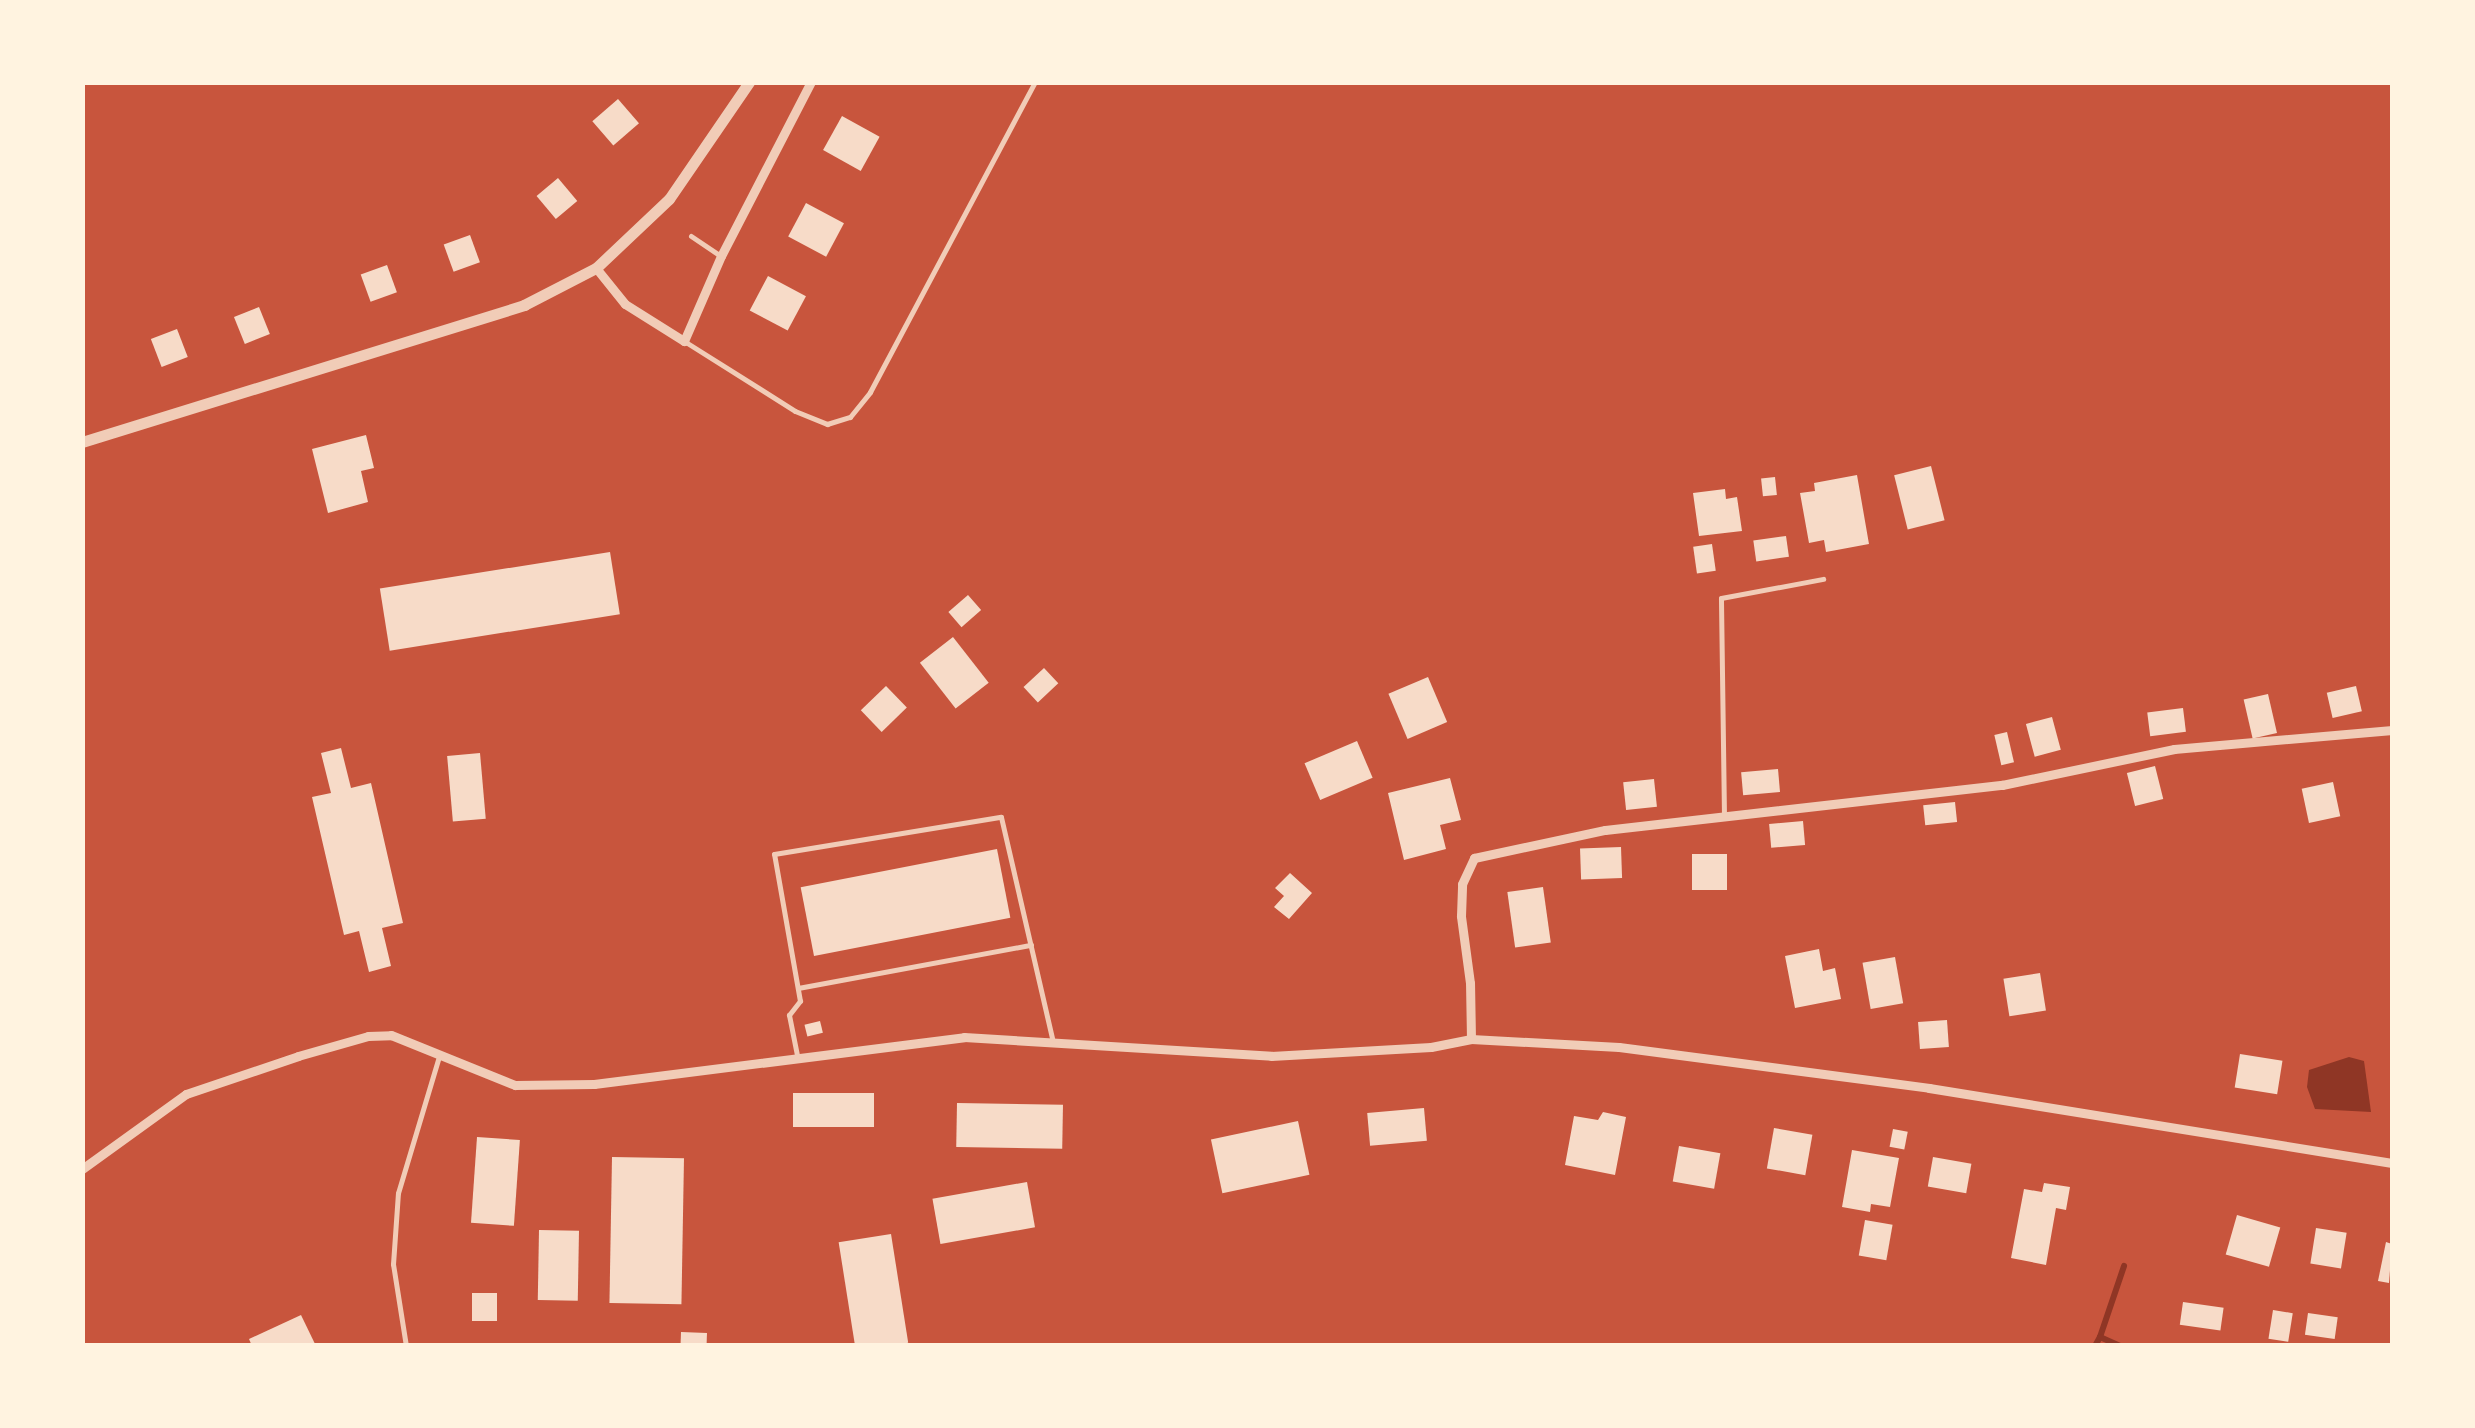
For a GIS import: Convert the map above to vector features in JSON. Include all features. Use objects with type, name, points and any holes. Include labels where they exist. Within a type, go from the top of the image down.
[{"type":"street","points":[[82,442],[524,305],[596,268],[668,199],[749,82]]},
{"type":"street","points":[[596,268],[625,304],[684,341],[722,256],[811,82]]},
{"type":"street","points":[[1471,1039],[1470,984],[1461,916],[1462,884],[1474,858],[1604,830],[2002,785],[2174,749],[2392,730]]},
{"type":"street","points":[[82,1169],[186,1094],[298,1056],[368,1036],[392,1035],[514,1085],[559,1086],[964,1037],[1270,1056],[1431,1047],[1471,1039],[1619,1047],[1783,1067],[2392,1162]]},
{"type":"lane","points":[[684,341],[795,411],[828,424],[850,416],[870,392],[1035,82]]},
{"type":"lane","points":[[691,236],[722,256]]},
{"type":"lane","points":[[1724,816],[1720,598],[1822,579]]},
{"type":"lane","points":[[798,1055],[789,1015],[800,1000],[774,854],[1002,818],[1053,1042]]},
{"type":"lane","points":[[798,988],[1031,946]]},
{"type":"lane","points":[[406,1346],[392,1264],[398,1193],[439,1056]]},
{"type":"shaded area","points":[[2349,1057],[2364,1061],[2371,1112],[2315,1109],[2307,1087],[2309,1070]]},
{"type":"building","points":[[618,99],[639,123],[613,145],[592,121]]},
{"type":"building","points":[[842,116],[880,137],[861,171],[823,150]]},
{"type":"building","points":[[558,178],[577,201],[556,219],[537,196]]},
{"type":"building","points":[[806,203],[844,223],[826,257],[788,237]]},
{"type":"building","points":[[470,235],[480,262],[454,272],[444,245]]},
{"type":"building","points":[[387,265],[397,292],[371,302],[361,275]]},
{"type":"building","points":[[768,276],[806,296],[788,331],[750,310]]},
{"type":"building","points":[[259,307],[270,334],[245,344],[234,317]]},
{"type":"building","points":[[177,329],[188,357],[162,367],[151,339]]},
{"type":"building","points":[[366,435],[374,468],[361,471],[368,502],[328,513],[312,449]]},
{"type":"building","points":[[1931,466],[1945,520],[1908,530],[1894,475]]},
{"type":"building","points":[[1857,475],[1869,544],[1826,552],[1824,540],[1809,543],[1800,493],[1815,491],[1814,483]]},
{"type":"building","points":[[1775,477],[1777,495],[1763,496],[1761,478]]},
{"type":"building","points":[[1725,489],[1726,499],[1737,497],[1742,531],[1699,536],[1693,493]]},
{"type":"building","points":[[1786,536],[1789,557],[1756,561],[1753,541]]},
{"type":"building","points":[[1712,544],[1716,571],[1697,573],[1693,547]]},
{"type":"building","points":[[610,552],[620,614],[390,651],[380,588]]},
{"type":"building","points":[[968,595],[981,610],[961,627],[948,612]]},
{"type":"building","points":[[953,637],[989,683],[956,709],[920,663]]},
{"type":"building","points":[[1044,668],[1058,683],[1038,702],[1024,687]]},
{"type":"building","points":[[1428,677],[1447,722],[1408,739],[1388,694]]},
{"type":"building","points":[[886,686],[907,708],[882,732],[861,710]]},
{"type":"building","points":[[2356,686],[2362,711],[2333,718],[2327,693]]},
{"type":"building","points":[[2268,694],[2277,733],[2253,739],[2244,700]]},
{"type":"building","points":[[2183,708],[2186,732],[2150,736],[2147,712]]},
{"type":"building","points":[[2052,717],[2061,750],[2035,757],[2026,724]]},
{"type":"building","points":[[2007,732],[2014,762],[2001,765],[1994,735]]},
{"type":"building","points":[[1357,741],[1373,778],[1320,800],[1305,763]]},
{"type":"building","points":[[341,748],[351,788],[371,783],[403,923],[382,928],[391,966],[369,972],[359,931],[344,935],[312,797],[331,793],[321,753]]},
{"type":"building","points":[[480,753],[486,819],[453,822],[447,756]]},
{"type":"building","points":[[2155,766],[2163,799],[2135,806],[2127,773]]},
{"type":"building","points":[[1778,769],[1780,792],[1743,795],[1741,772]]},
{"type":"building","points":[[1450,778],[1461,820],[1440,825],[1446,849],[1404,860],[1388,793]]},
{"type":"building","points":[[1654,779],[1657,807],[1626,810],[1623,782]]},
{"type":"building","points":[[2333,782],[2340,816],[2309,823],[2302,789]]},
{"type":"building","points":[[1955,802],[1957,822],[1925,825],[1923,805]]},
{"type":"building","points":[[1803,821],[1805,845],[1771,848],[1769,824]]},
{"type":"building","points":[[1621,847],[1622,878],[1581,879],[1580,848]]},
{"type":"building","points":[[997,849],[1010,918],[814,956],[801,887]]},
{"type":"building","points":[[1692,854],[1727,854],[1727,890],[1692,890]]},
{"type":"building","points":[[1290,873],[1312,893],[1289,919],[1274,907],[1284,896],[1275,888]]},
{"type":"building","points":[[1543,887],[1551,942],[1515,947],[1507,892]]},
{"type":"building","points":[[1819,949],[1823,971],[1835,968],[1841,999],[1795,1008],[1785,956]]},
{"type":"building","points":[[1895,957],[1903,1003],[1871,1009],[1863,963]]},
{"type":"building","points":[[2040,973],[2046,1011],[2009,1016],[2003,979]]},
{"type":"building","points":[[1947,1020],[1949,1047],[1920,1049],[1918,1022]]},
{"type":"building","points":[[820,1021],[823,1033],[807,1037],[804,1025]]},
{"type":"building","points":[[2240,1054],[2282,1061],[2277,1094],[2235,1088]]},
{"type":"building","points":[[793,1093],[874,1093],[874,1127],[793,1127]]},
{"type":"building","points":[[957,1103],[1063,1105],[1062,1149],[956,1147]]},
{"type":"building","points":[[1424,1108],[1427,1141],[1370,1146],[1367,1113]]},
{"type":"building","points":[[1603,1112],[1626,1117],[1615,1175],[1565,1165],[1574,1116],[1598,1120]]},
{"type":"building","points":[[1298,1121],[1309,1175],[1222,1193],[1211,1140]]},
{"type":"building","points":[[1774,1128],[1812,1135],[1805,1175],[1767,1168]]},
{"type":"building","points":[[1893,1129],[1908,1132],[1904,1150],[1890,1147]]},
{"type":"building","points":[[477,1137],[520,1140],[514,1226],[471,1223]]},
{"type":"building","points":[[1679,1146],[1720,1153],[1714,1189],[1673,1181]]},
{"type":"building","points":[[1852,1150],[1899,1158],[1890,1207],[1871,1204],[1870,1212],[1842,1207]]},
{"type":"building","points":[[612,1157],[684,1158],[681,1304],[609,1303]]},
{"type":"building","points":[[1933,1157],[1971,1164],[1966,1193],[1928,1187]]},
{"type":"building","points":[[1027,1182],[1035,1227],[940,1244],[932,1199]]},
{"type":"building","points":[[2044,1183],[2070,1187],[2066,1210],[2056,1208],[2046,1265],[2011,1258],[2024,1189],[2042,1192]]},
{"type":"building","points":[[2237,1215],[2280,1227],[2269,1267],[2226,1254]]},
{"type":"building","points":[[1865,1220],[1893,1225],[1886,1260],[1859,1255]]},
{"type":"building","points":[[2316,1228],[2347,1233],[2341,1268],[2310,1264]]},
{"type":"building","points":[[539,1230],[579,1231],[578,1301],[538,1300]]},
{"type":"building","points":[[891,1234],[908,1343],[855,1346],[839,1242]]},
{"type":"building","points":[[2386,1242],[2392,1244],[2389,1283],[2378,1281]]},
{"type":"building","points":[[472,1293],[497,1293],[497,1321],[472,1321]]},
{"type":"building","points":[[2183,1302],[2224,1308],[2220,1330],[2180,1325]]},
{"type":"building","points":[[2273,1310],[2293,1313],[2288,1342],[2268,1339]]},
{"type":"building","points":[[2308,1313],[2338,1317],[2335,1339],[2305,1335]]},
{"type":"building","points":[[301,1315],[316,1346],[252,1346],[249,1339]]},
{"type":"building","points":[[681,1332],[707,1333],[707,1346],[681,1346]]},
{"type":"waterway","points":[[2100,1337],[2124,1266]]},
{"type":"waterway","points":[[2095,1346],[2100,1337],[2120,1346]]}]
